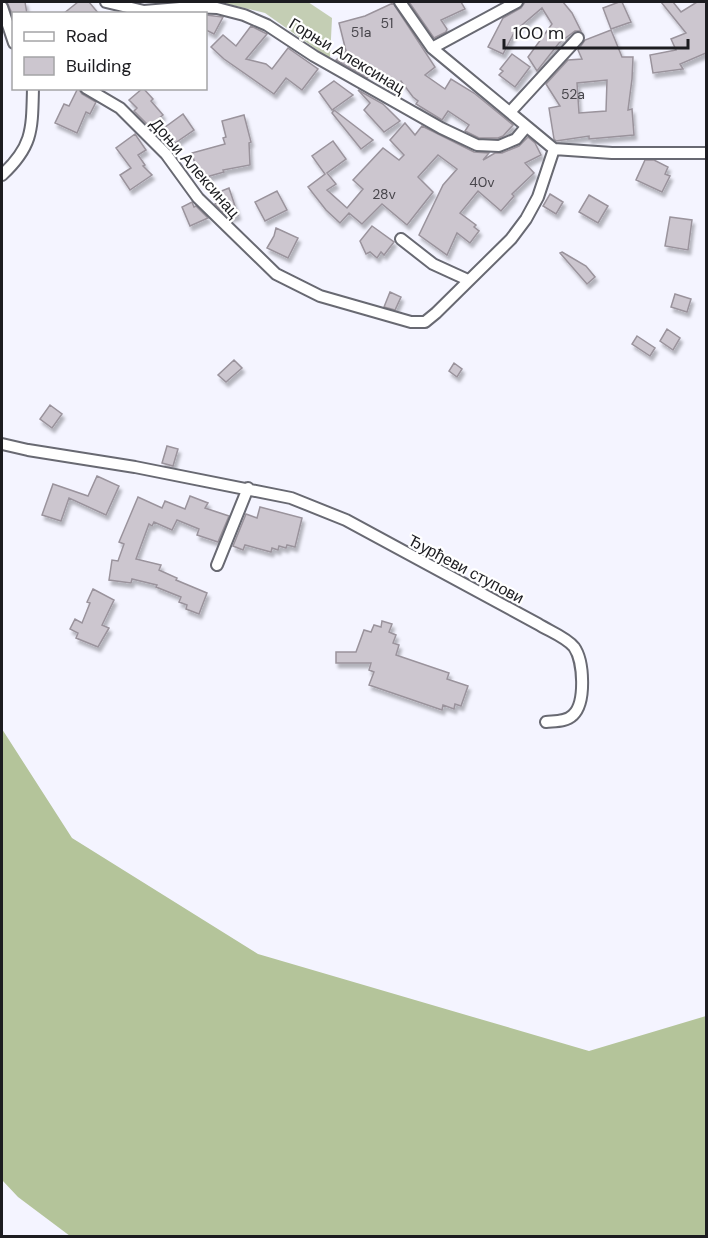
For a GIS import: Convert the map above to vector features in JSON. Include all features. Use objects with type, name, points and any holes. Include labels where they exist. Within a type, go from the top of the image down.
[{"type":"street","name":"Горњи Алексинац","points":[[106,2],[144,11],[209,8],[244,15],[267,25],[314,56],[441,128],[477,145],[499,146],[516,139],[526,127]]},
{"type":"street","points":[[400,2],[432,48],[554,148],[612,153],[706,153]]},
{"type":"street","points":[[432,48],[517,2]]},
{"type":"street","points":[[2,8],[12,37]]},
{"type":"street","points":[[510,112],[578,38]]},
{"type":"street","points":[[2,175],[16,161],[28,143],[33,124],[33,90]]},
{"type":"street","name":"Доњи Алексинац","points":[[89,90],[120,108],[166,154],[198,198],[276,274],[320,296],[411,322],[425,322],[468,280]]},
{"type":"street","points":[[401,239],[433,264],[468,280],[511,239],[526,219],[542,188],[554,148]]},
{"type":"street","name":"Ђурђеви ступови","points":[[2,444],[248,488],[291,498],[329,512],[568,642],[575,649],[582,673],[580,704],[574,714],[566,720],[546,722]]},
{"type":"street","points":[[217,566],[248,488]]},
{"type":"green space","points":[[219,2],[308,2],[332,18],[330,59],[265,13]]},
{"type":"green space","points":[[2,729],[72,838],[258,954],[589,1051],[706,1016],[706,1236],[70,1236],[18,1197],[2,1180]]},
{"type":"building","points":[[7,2],[25,2],[27,12],[12,13]]},
{"type":"building","points":[[78,2],[89,2],[97,12],[66,12]]},
{"type":"building","points":[[409,2],[461,2],[465,9],[441,20],[447,29],[446,32],[434,38]]},
{"type":"building","points":[[525,2],[563,2],[572,13],[581,31],[575,31],[559,43],[537,71],[528,57],[552,24],[542,8],[515,31],[503,54],[488,47],[503,18],[521,8]]},
{"type":"building","points":[[622,2],[631,22],[611,29],[603,8]]},
{"type":"building","points":[[661,2],[673,2],[681,12],[697,2],[706,2],[706,53],[680,64],[683,69],[653,73],[650,55],[676,50],[671,39],[686,33]]},
{"type":"building","points":[[393,3],[435,67],[425,75],[445,89],[451,79],[474,93],[513,125],[503,136],[479,138],[465,131],[469,125],[448,111],[442,120],[416,104],[418,101],[401,81],[393,88],[356,63],[368,78],[336,60],[346,51],[339,23],[365,16]]},
{"type":"building","points":[[207,15],[223,17],[214,34],[207,30]]},
{"type":"building","points":[[251,26],[267,34],[246,59],[266,64],[272,69],[288,48],[318,69],[302,90],[286,78],[274,94],[224,59],[211,47],[223,35],[236,46]]},
{"type":"building","points":[[611,30],[622,57],[633,57],[628,110],[632,109],[634,135],[589,139],[589,136],[556,141],[554,139],[549,108],[560,106],[546,84],[568,60],[582,59],[578,50],[585,40]],"holes":[[[607,80],[606,111],[579,113],[577,83]]]},
{"type":"building","points":[[512,54],[530,67],[515,87],[499,75],[503,71],[500,69]]},
{"type":"building","points":[[334,81],[353,95],[332,110],[319,92]]},
{"type":"building","points":[[77,90],[96,102],[90,114],[86,112],[77,133],[55,123],[64,104],[69,106]]},
{"type":"building","points":[[141,90],[145,90],[163,115],[149,126],[134,111],[137,108],[129,100]]},
{"type":"building","points":[[358,90],[383,104],[400,121],[384,132],[364,110],[370,103]]},
{"type":"building","points":[[334,110],[373,140],[361,149],[332,113]]},
{"type":"building","points":[[183,114],[194,130],[175,143],[164,128]]},
{"type":"building","points":[[244,115],[251,142],[249,143],[250,165],[223,170],[224,172],[199,179],[192,153],[225,144],[223,138],[226,137],[222,121]]},
{"type":"building","points":[[405,123],[415,135],[422,126],[474,152],[489,153],[483,160],[495,153],[502,153],[519,146],[528,137],[535,143],[541,155],[525,163],[534,173],[512,194],[514,196],[501,211],[478,191],[460,213],[476,225],[474,227],[479,231],[470,243],[457,233],[447,255],[419,235],[443,185],[457,169],[438,155],[418,177],[433,192],[407,225],[382,204],[362,224],[349,213],[340,223],[326,210],[308,187],[325,174],[312,156],[333,141],[346,159],[327,173],[336,184],[327,190],[347,208],[363,189],[353,180],[383,148],[399,160],[404,155],[390,140]]},
{"type":"building","points":[[135,134],[146,150],[138,155],[145,165],[143,166],[152,175],[130,190],[120,175],[131,168],[116,148]]},
{"type":"building","points":[[645,160],[654,160],[668,167],[665,174],[670,176],[662,192],[636,180]]},
{"type":"building","points":[[229,188],[238,215],[229,218],[215,204],[217,203],[214,194]]},
{"type":"building","points":[[277,191],[287,210],[265,221],[255,202]]},
{"type":"building","points":[[550,194],[563,202],[556,214],[543,206]]},
{"type":"building","points":[[589,195],[608,206],[598,223],[579,212]]},
{"type":"building","points":[[192,202],[194,207],[196,206],[208,218],[190,226],[182,207]]},
{"type":"building","points":[[670,217],[692,220],[688,250],[665,246]]},
{"type":"building","points":[[372,226],[394,242],[384,255],[381,252],[377,258],[370,252],[366,254],[360,241]]},
{"type":"building","points":[[276,228],[298,238],[288,258],[267,248]]},
{"type":"building","points":[[560,253],[586,266],[595,277],[587,284]]},
{"type":"building","points":[[390,292],[401,297],[395,310],[384,307]]},
{"type":"building","points":[[675,294],[691,299],[687,312],[671,307]]},
{"type":"building","points":[[667,329],[680,338],[673,350],[660,341]]},
{"type":"building","points":[[637,336],[655,348],[650,356],[632,344]]},
{"type":"building","points":[[234,360],[242,368],[226,382],[218,375]]},
{"type":"building","points":[[454,363],[462,369],[457,377],[449,371]]},
{"type":"building","points":[[50,405],[62,414],[52,428],[40,419]]},
{"type":"building","points":[[167,446],[178,449],[173,466],[162,463]]},
{"type":"building","points":[[97,476],[119,486],[106,515],[69,498],[61,521],[42,515],[53,484],[88,496]]},
{"type":"building","points":[[190,496],[208,503],[205,508],[229,516],[218,542],[197,535],[199,529],[177,520],[172,530],[154,522],[152,526],[149,524],[136,559],[161,565],[159,570],[207,593],[199,614],[186,609],[187,605],[179,602],[181,597],[156,587],[157,585],[132,579],[131,583],[109,580],[112,560],[118,561],[124,544],[119,542],[138,497],[162,508],[165,501],[185,509]]},
{"type":"building","points":[[260,507],[302,518],[295,547],[279,546],[278,550],[272,548],[271,552],[245,545],[243,550],[233,546],[246,514],[257,518]]},
{"type":"building","points":[[93,589],[114,600],[102,625],[109,628],[98,647],[76,638],[78,633],[70,629],[75,619],[82,623]]},
{"type":"building","points":[[382,621],[392,624],[389,632],[396,635],[393,643],[399,645],[396,655],[449,673],[447,679],[468,686],[461,706],[455,704],[454,709],[443,705],[442,710],[369,685],[374,672],[369,670],[371,663],[336,663],[336,652],[356,652],[364,630],[371,632],[374,625],[381,627]]}]
